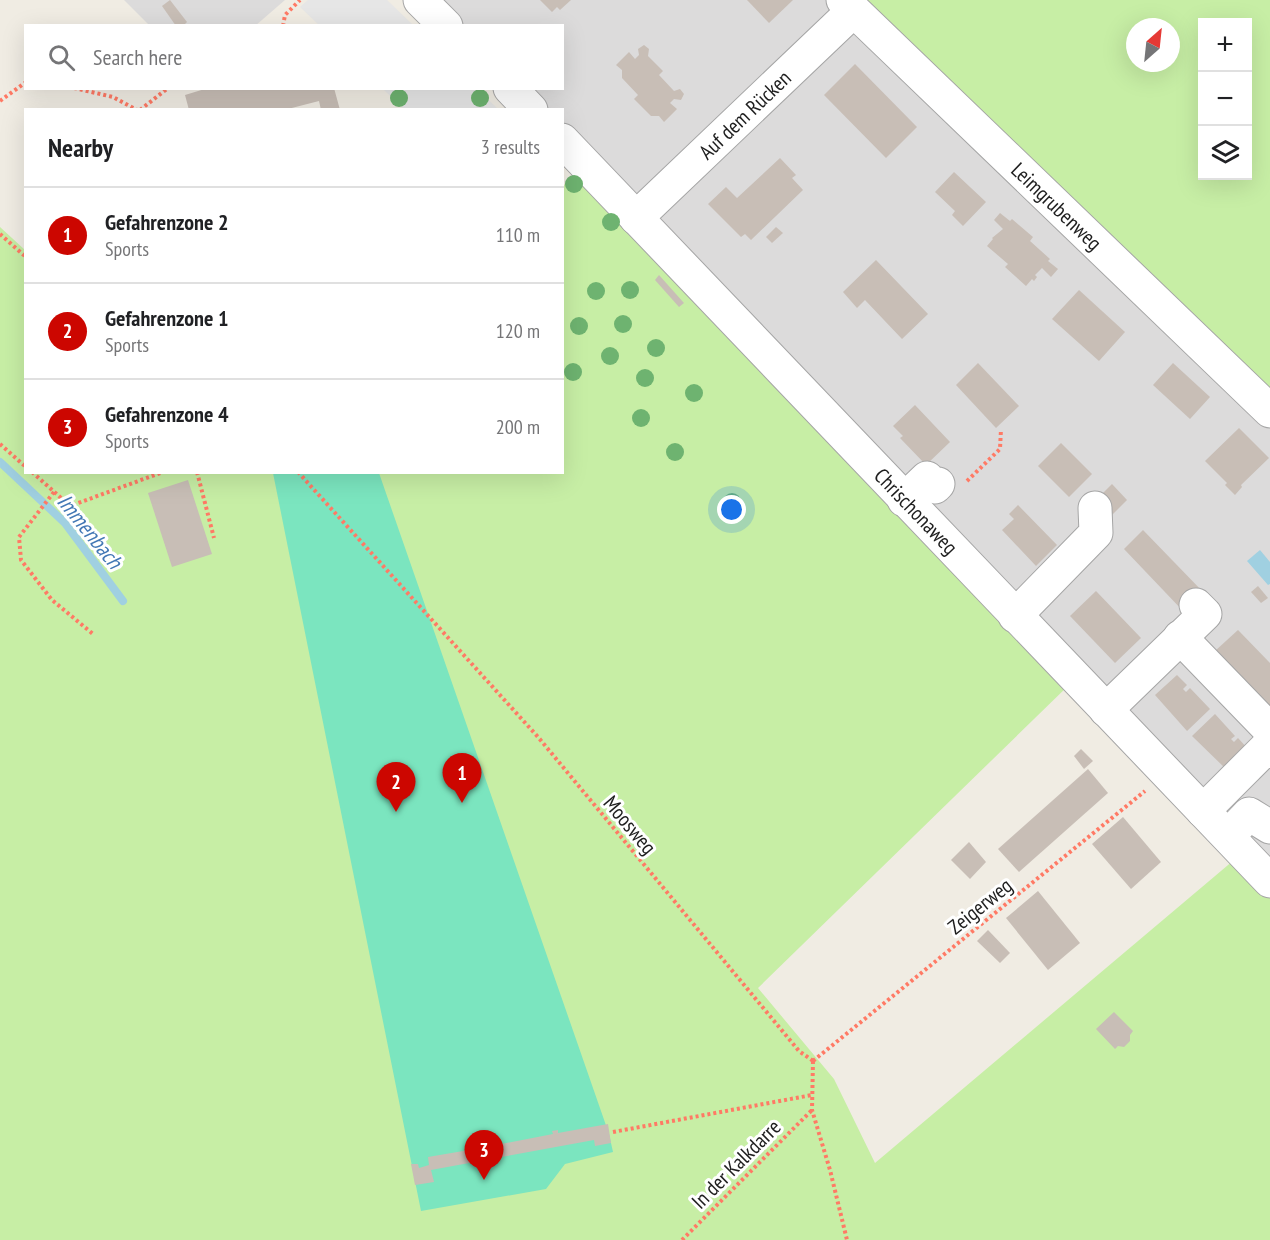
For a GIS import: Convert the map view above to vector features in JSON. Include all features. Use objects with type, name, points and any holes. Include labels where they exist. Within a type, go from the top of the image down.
[{"type":"street","points":[[420,0],[444,24]]},
{"type":"street","name":"Auf dem Rücken","points":[[636,218],[848,6]]},
{"type":"street","name":"Leimgrubenweg","points":[[848,6],[1270,411]]},
{"type":"street","points":[[512,90],[529,108]]},
{"type":"street","name":"Chrischonaweg","points":[[564,142],[1270,881]]},
{"type":"street","points":[[904,500],[927,478],[935,487],[949,480]]},
{"type":"street","points":[[1015,616],[1096,533],[1095,508]]},
{"type":"street","points":[[1106,710],[1204,614],[1196,605]]},
{"type":"street","points":[[1180,637],[1270,730]]},
{"type":"street","points":[[1203,811],[1270,744]]},
{"type":"street","points":[[1228,836],[1249,814],[1270,827]]},
{"type":"path","points":[[283,24],[285,15],[300,0]]},
{"type":"path","points":[[0,101],[24,83]]},
{"type":"path","points":[[82,90],[112,97],[135,108]]},
{"type":"path","points":[[142,108],[165,90]]},
{"type":"path","points":[[0,234],[24,255]]},
{"type":"path","points":[[949,480],[967,481],[1000,449],[1001,429]]},
{"type":"path","points":[[0,444],[24,465]]},
{"type":"path","points":[[34,474],[70,506],[158,474]]},
{"type":"path","points":[[198,474],[214,538]]},
{"type":"path","name":"Moosweg","points":[[300,474],[538,737],[799,1051],[813,1061]]},
{"type":"path","points":[[54,492],[19,537],[21,560],[52,600],[93,634]]},
{"type":"path","name":"Zeigerweg","points":[[813,1061],[1166,773]]},
{"type":"path","points":[[813,1061],[812,1110],[847,1240]]},
{"type":"path","points":[[613,1132],[812,1095]]},
{"type":"path","name":"In der Kalkdarre","points":[[682,1240],[812,1110]]},
{"type":"shaded area","points":[[124,0],[285,0],[257,24],[148,24]]},
{"type":"shaded area","points":[[308,0],[387,0],[412,24],[318,24],[300,7]]},
{"type":"shaded area","points":[[420,0],[855,0],[1270,396],[1270,898],[564,141],[564,108],[530,108],[511,90],[564,90],[564,24],[445,24]]},
{"type":"shaded area","points":[[384,90],[478,90],[497,108],[403,108]]},
{"type":"green space","points":[[855,0],[1270,0],[1270,396]]},
{"type":"green space","points":[[585,164],[1070,684],[758,988],[834,1079],[875,1163],[1234,860],[1270,898],[1270,1240],[0,1240],[0,227],[24,249],[24,474],[564,474],[564,185]]},
{"type":"green space","points":[[273,474],[379,474],[609,1134],[613,1152],[565,1164],[546,1189],[421,1211]]},
{"type":"water","points":[[1260,550],[1270,562],[1270,584],[1268,585],[1247,561]]},
{"type":"building","points":[[170,0],[187,22],[175,24],[162,6]]},
{"type":"building","points":[[540,0],[571,0],[560,10],[557,7],[552,12]]},
{"type":"building","points":[[747,0],[793,0],[769,23]]},
{"type":"building","points":[[644,45],[649,49],[648,56],[663,71],[659,75],[674,91],[680,89],[684,94],[681,100],[674,99],[670,103],[677,109],[664,122],[659,116],[651,116],[634,99],[638,95],[622,78],[622,70],[616,65],[629,52],[635,59],[639,55],[638,49]]},
{"type":"building","points":[[855,64],[917,127],[886,158],[824,95]]},
{"type":"building","points":[[201,90],[335,90],[339,108],[321,108],[319,101],[292,108],[188,108],[185,95]]},
{"type":"building","points":[[780,158],[796,175],[792,178],[803,190],[751,240],[745,234],[741,237],[708,204],[726,187],[737,198]]},
{"type":"building","points":[[954,172],[986,202],[963,226],[952,215],[955,211],[935,192]]},
{"type":"building","points":[[1000,213],[1010,221],[1012,219],[1033,237],[1030,241],[1058,269],[1051,277],[1042,268],[1035,275],[1037,277],[1034,281],[1032,279],[1026,286],[1005,267],[1008,264],[987,246],[992,238],[1003,229],[994,220]]},
{"type":"building","points":[[776,227],[783,233],[772,243],[766,237]]},
{"type":"building","points":[[876,260],[928,314],[902,339],[865,300],[857,308],[843,292]]},
{"type":"building","points":[[659,275],[684,303],[679,307],[655,280]]},
{"type":"building","points":[[1079,290],[1125,332],[1099,361],[1052,319]]},
{"type":"building","points":[[978,363],[1019,406],[996,428],[956,385]]},
{"type":"building","points":[[1173,363],[1210,397],[1190,419],[1153,385]]},
{"type":"building","points":[[915,405],[950,442],[926,465],[900,438],[903,436],[893,426]]},
{"type":"building","points":[[1239,428],[1269,458],[1241,485],[1242,487],[1235,495],[1225,485],[1227,483],[1205,461]]},
{"type":"building","points":[[1061,443],[1092,474],[1069,497],[1038,466]]},
{"type":"building","points":[[188,480],[212,554],[172,567],[148,493]]},
{"type":"building","points":[[1112,484],[1127,500],[1112,515],[1097,499]]},
{"type":"building","points":[[1018,505],[1057,545],[1036,566],[1002,530],[1014,519],[1009,514]]},
{"type":"building","points":[[1143,530],[1204,593],[1184,612],[1124,549]]},
{"type":"building","points":[[1258,586],[1268,598],[1261,603],[1251,592]]},
{"type":"building","points":[[1096,591],[1141,638],[1115,663],[1070,616]]},
{"type":"building","points":[[1238,630],[1270,663],[1270,708],[1215,651]]},
{"type":"building","points":[[1177,675],[1187,685],[1183,689],[1186,692],[1190,688],[1210,709],[1187,731],[1155,695]]},
{"type":"building","points":[[1215,714],[1235,736],[1231,739],[1234,742],[1238,738],[1248,749],[1227,770],[1192,736]]},
{"type":"building","points":[[1081,749],[1093,761],[1084,769],[1074,756]]},
{"type":"building","points":[[1088,769],[1108,793],[1019,872],[998,849]]},
{"type":"building","points":[[1123,817],[1161,862],[1131,889],[1092,844]]},
{"type":"building","points":[[969,842],[986,862],[970,879],[951,860]]},
{"type":"building","points":[[1038,891],[1080,943],[1048,970],[1006,918]]},
{"type":"building","points":[[988,930],[1010,953],[1000,963],[977,941]]},
{"type":"building","points":[[1114,1012],[1133,1031],[1130,1041],[1124,1047],[1118,1046],[1115,1049],[1096,1029]]},
{"type":"building","points":[[608,1124],[611,1143],[595,1146],[594,1140],[431,1170],[434,1182],[415,1185],[411,1164],[418,1164],[419,1168],[429,1165],[428,1157],[469,1150],[469,1146],[474,1145],[475,1149],[553,1134],[552,1131],[558,1130],[558,1133]]},
{"type":"waterway","name":"Immenbach","points":[[0,462],[65,523],[123,601]]},
{"type":"place","name":"Gefahrenzone 2","points":[[462,803]]},
{"type":"place","name":"Gefahrenzone 1","points":[[396,812]]},
{"type":"place","name":"Gefahrenzone 4","points":[[484,1180]]}]
